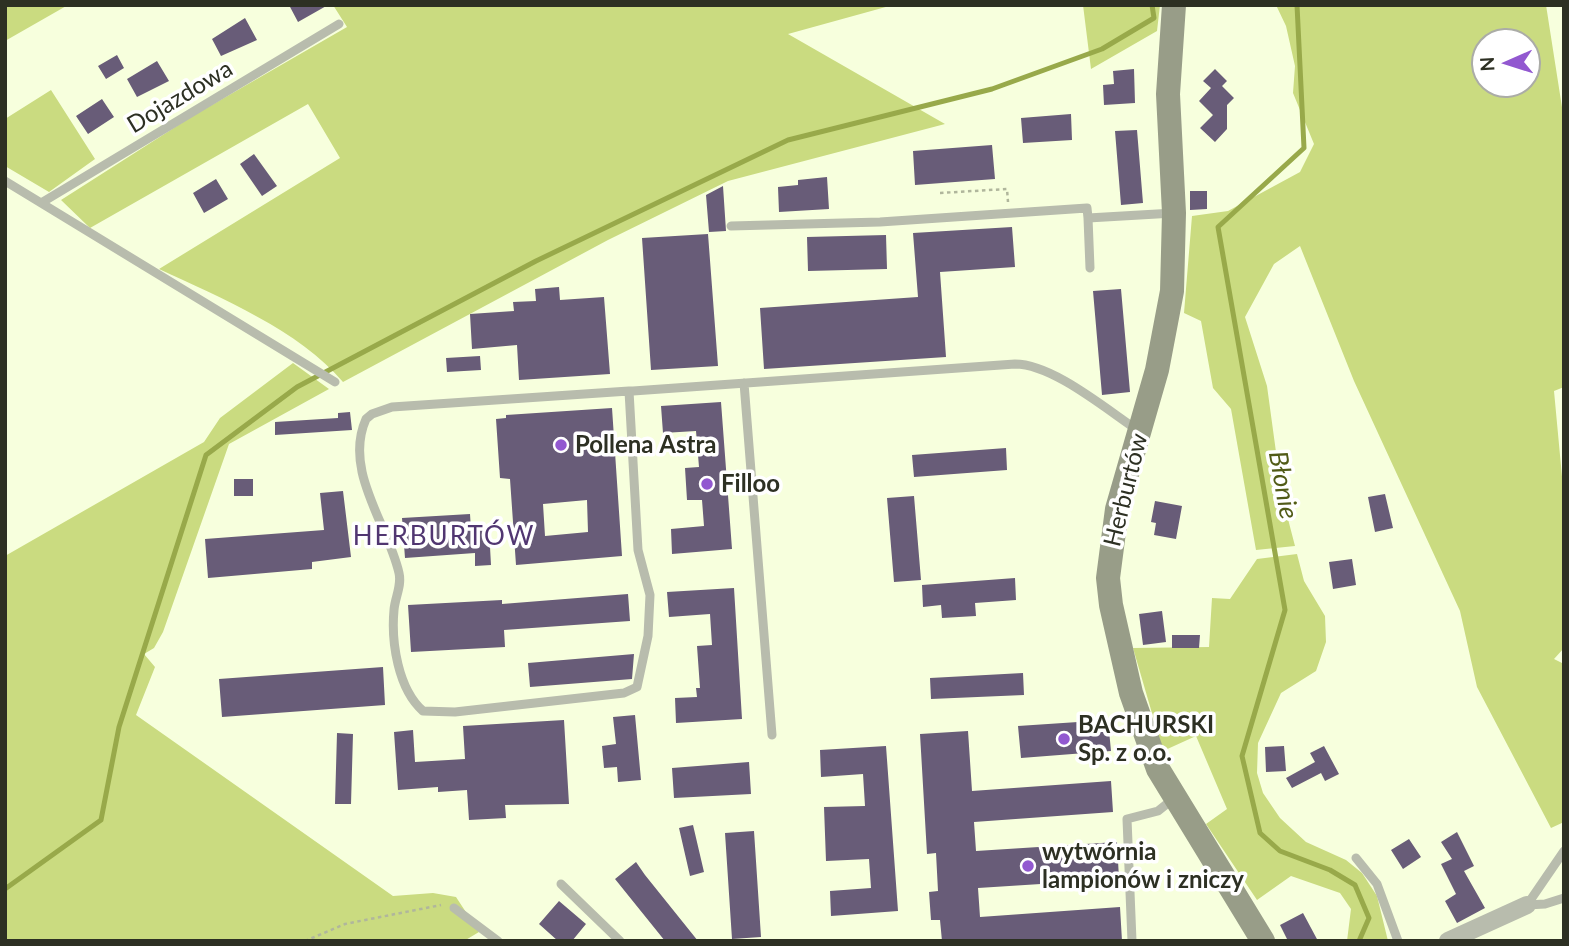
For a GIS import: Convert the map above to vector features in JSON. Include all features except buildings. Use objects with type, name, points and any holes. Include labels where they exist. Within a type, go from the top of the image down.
[{"type":"street","name":"Herburtów","points":[[1174,5],[1168,104],[1174,213],[1174,264],[1169,312],[1140,432],[1117,509],[1108,578],[1111,605],[1131,693],[1158,769],[1263,941]]},
{"type":"street","points":[[1448,941],[1527,905]]},
{"type":"lane","name":"Dojazdowa","points":[[41,203],[340,24]]},
{"type":"lane","points":[[5,181],[335,382]]},
{"type":"lane","points":[[731,226],[880,222],[1087,208],[1090,268]]},
{"type":"lane","points":[[1088,218],[1174,213]]},
{"type":"lane","points":[[629,391],[638,550],[650,595],[648,636],[637,687],[624,693],[455,712],[423,710],[406,691],[400,671],[393,619],[400,577],[366,487],[359,446],[366,419],[372,414],[392,408],[629,391],[744,383],[1025,364],[1056,377],[1140,432]]},
{"type":"lane","points":[[744,383],[772,735]]},
{"type":"lane","points":[[1132,941],[1127,819],[1158,811],[1175,798]]},
{"type":"lane","points":[[1527,905],[1564,850]]},
{"type":"lane","points":[[1356,858],[1377,884],[1398,941]]},
{"type":"lane","points":[[561,884],[620,941]]},
{"type":"lane","points":[[1527,905],[1545,904],[1564,898]]},
{"type":"lane","points":[[454,908],[498,941]]},
{"type":"path","points":[[940,193],[1007,189],[1009,213]]},
{"type":"path","points":[[305,941],[345,925],[436,904],[454,908]]},
{"type":"green space","points":[[5,5],[68,5],[5,41]]},
{"type":"green space","points":[[333,5],[893,5],[788,34],[945,124],[728,181],[608,240],[343,382],[325,363],[282,331],[159,269],[340,158],[308,104],[90,228],[61,200],[191,117],[347,27]]},
{"type":"green space","points":[[1083,5],[1160,5],[1157,31],[1091,69]]},
{"type":"green space","points":[[1276,5],[1546,5],[1564,120],[1564,387],[1554,391],[1564,498],[1564,648],[1554,659],[1564,664],[1564,822],[1551,828],[1477,687],[1460,611],[1354,381],[1300,246],[1274,264],[1245,317],[1267,386],[1282,496],[1295,546],[1256,550],[1231,409],[1213,388],[1201,321],[1184,313],[1192,216],[1228,211],[1300,172],[1314,144],[1293,93],[1295,66],[1286,26]]},
{"type":"green space","points":[[51,90],[95,159],[49,192],[5,166],[5,119]]},
{"type":"green space","points":[[293,363],[329,389],[229,444],[163,632],[154,648],[144,654],[155,667],[136,715],[393,896],[433,893],[456,897],[479,932],[464,941],[5,941],[5,556],[204,442],[220,418]]},
{"type":"green space","points":[[1297,554],[1304,581],[1325,616],[1326,642],[1316,671],[1281,693],[1258,743],[1257,773],[1263,793],[1280,818],[1306,842],[1346,860],[1362,873],[1377,896],[1388,941],[1347,941],[1351,909],[1340,893],[1291,876],[1257,900],[1206,824],[1227,809],[1196,736],[1163,751],[1133,648],[1209,647],[1212,598],[1230,599],[1257,559]]},
{"type":"waterway","points":[[5,889],[101,820],[119,727],[206,455],[297,387],[536,261],[788,140],[992,89],[1102,49],[1154,18],[1152,5]]},
{"type":"waterway","name":"Błonie","points":[[1297,5],[1304,148],[1218,227],[1285,610],[1242,756],[1260,833],[1280,851],[1330,870],[1355,885],[1369,918],[1359,941]]},
{"type":"place","name":"Pollena Astra","points":[[561,445]]},
{"type":"place","name":"Filloo","points":[[707,484]]},
{"type":"place","name":"BACHURSKI Sp. z o.o.","points":[[1064,739]]},
{"type":"place","name":"wytwórnia lampionów i zniczy","points":[[1028,866]]},
{"type":"district","name":"HERBURTÓW","points":[[444,537]]}]
